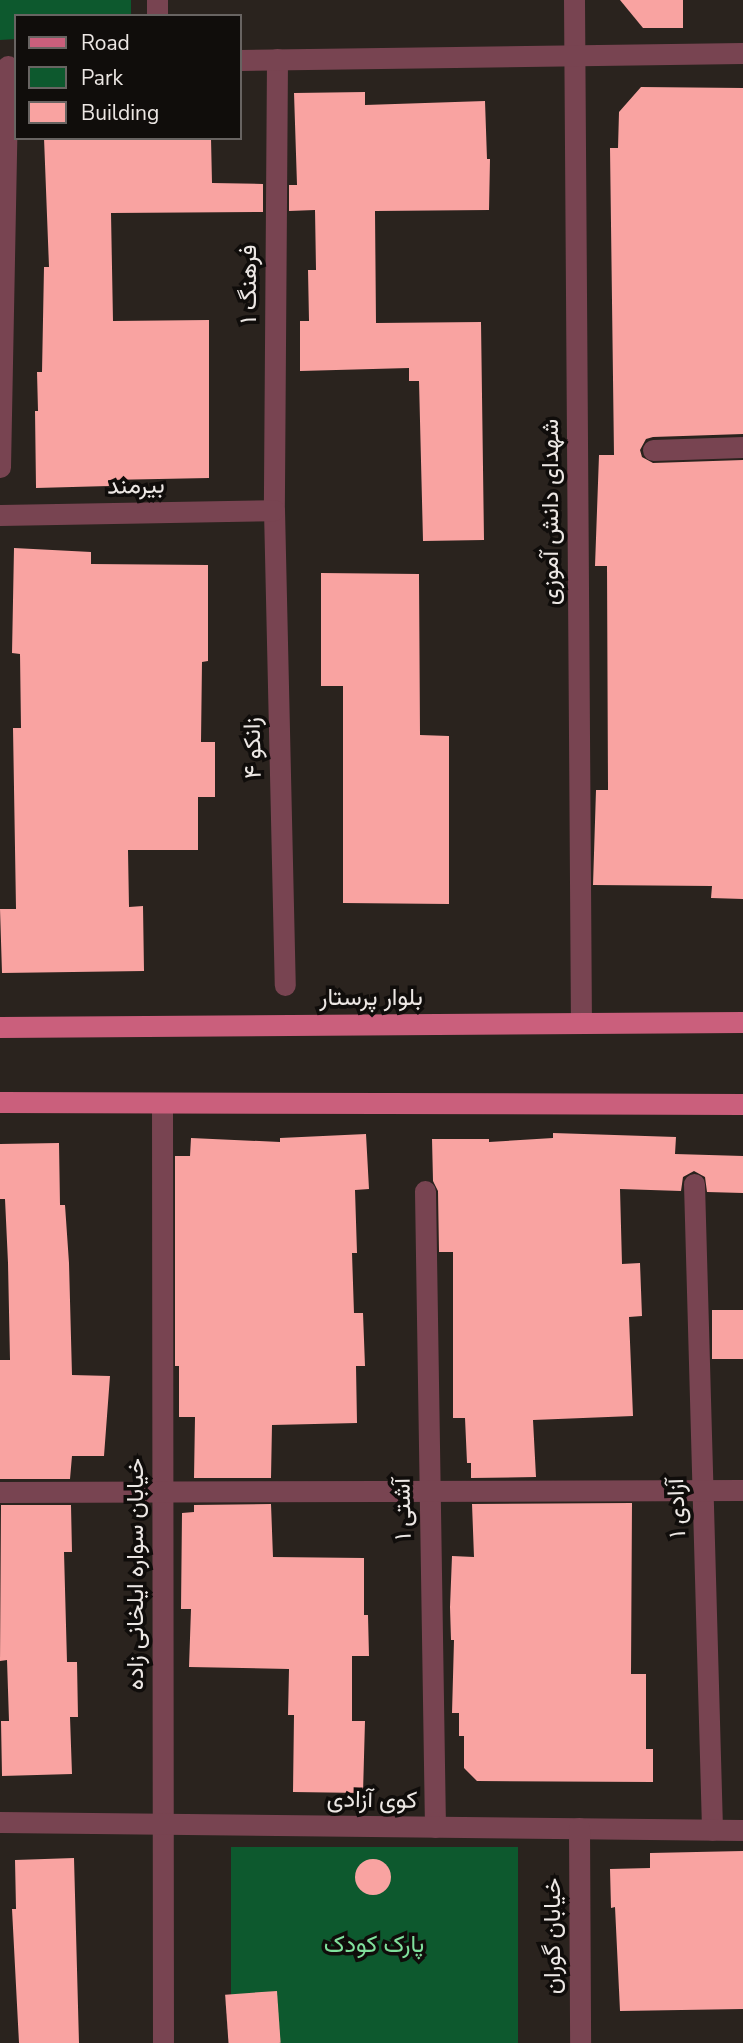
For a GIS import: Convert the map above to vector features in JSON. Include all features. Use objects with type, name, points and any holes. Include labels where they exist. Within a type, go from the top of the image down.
[{"type":"main road","name":"بلوار پرستار","points":[[0,1027],[743,1022]]},
{"type":"main road","points":[[0,1102],[743,1104]]},
{"type":"street","name":"شهدای دانش آموزی","points":[[574,0],[581,1024]]},
{"type":"street","points":[[242,60],[574,53],[743,53]]},
{"type":"street","name":"فرهنگ ۱","points":[[274,510],[277,59]]},
{"type":"street","points":[[0,467],[8,66]]},
{"type":"street","points":[[653,450],[743,447]]},
{"type":"street","name":"بیرمند","points":[[0,515],[274,510]]},
{"type":"street","name":"زانکو ۴","points":[[274,510],[285,985]]},
{"type":"street","name":"خیابان سواره ایلخانی زاده","points":[[162,1104],[163,2043]]},
{"type":"street","name":"آزادی ۱","points":[[694,1184],[712,1830]]},
{"type":"street","name":"آشتی ۱","points":[[425,1191],[435,1827]]},
{"type":"street","points":[[0,1492],[743,1490]]},
{"type":"street","name":"کوی آزادی","points":[[0,1822],[743,1830]]},
{"type":"street","name":"خیابان گوران","points":[[579,1828],[580,2043]]},
{"type":"green space","points":[[0,0],[131,0],[131,14],[14,14],[14,39],[0,40]]},
{"type":"green space","name":"پارک کودک","points":[[231,1847],[518,1847],[518,2043],[231,2043]]},
{"type":"building","points":[[620,0],[683,0],[683,28],[643,28]]},
{"type":"building","points":[[641,87],[743,88],[743,434],[653,437],[646,439],[640,450],[642,457],[653,463],[743,460],[743,899],[711,898],[712,886],[593,885],[596,790],[608,790],[607,566],[595,566],[599,455],[614,455],[610,148],[618,148],[619,112]]},
{"type":"building","points":[[365,92],[365,105],[485,101],[487,159],[490,159],[489,210],[375,211],[376,323],[481,322],[484,540],[423,541],[419,381],[409,381],[409,368],[300,371],[300,321],[309,321],[308,270],[316,270],[315,210],[289,211],[289,185],[297,185],[294,93]]},
{"type":"building","points":[[44,140],[211,140],[212,183],[263,184],[263,212],[111,213],[113,321],[209,320],[209,478],[108,480],[109,486],[36,488],[37,372],[42,372],[44,267],[49,267]]},
{"type":"building","points":[[14,548],[91,552],[91,564],[208,565],[208,661],[202,662],[201,742],[215,742],[215,797],[198,797],[198,850],[128,850],[129,907],[143,906],[144,971],[2,973],[0,909],[16,909],[13,728],[21,728],[20,654],[12,653]]},
{"type":"building","points":[[321,573],[419,574],[420,735],[449,736],[449,904],[343,903],[343,686],[321,686]]},
{"type":"building","points":[[553,1133],[676,1137],[675,1154],[743,1156],[743,1193],[707,1192],[705,1177],[694,1171],[683,1177],[681,1191],[620,1189],[622,1264],[640,1263],[642,1316],[629,1317],[633,1416],[533,1420],[536,1477],[471,1478],[471,1463],[467,1463],[465,1418],[453,1418],[453,1252],[439,1252],[438,1191],[433,1181],[432,1139],[489,1139],[489,1142],[553,1138]]},
{"type":"building","points":[[366,1134],[369,1189],[355,1190],[357,1253],[352,1253],[354,1313],[363,1313],[365,1366],[356,1366],[357,1423],[272,1425],[271,1478],[194,1478],[195,1417],[179,1417],[179,1366],[175,1366],[175,1156],[190,1156],[191,1138],[280,1142],[280,1138]]},
{"type":"building","points":[[59,1143],[60,1205],[65,1205],[69,1263],[72,1375],[110,1376],[104,1456],[72,1456],[70,1479],[0,1479],[0,1360],[10,1360],[5,1199],[0,1199],[0,1144]]},
{"type":"building","points":[[712,1310],[743,1310],[743,1359],[712,1359]]},
{"type":"building","points":[[632,1503],[631,1674],[646,1674],[646,1749],[653,1749],[653,1782],[477,1781],[464,1768],[464,1736],[459,1736],[459,1713],[452,1713],[454,1640],[451,1640],[450,1607],[452,1556],[474,1557],[472,1504]]},
{"type":"building","points":[[271,1504],[273,1557],[364,1558],[364,1615],[368,1615],[369,1656],[352,1656],[352,1721],[365,1721],[363,1793],[293,1792],[294,1715],[288,1715],[289,1669],[189,1667],[191,1609],[181,1609],[182,1513],[194,1512],[194,1505]]},
{"type":"building","points":[[1,1505],[71,1505],[72,1552],[64,1552],[67,1662],[77,1662],[78,1717],[70,1717],[72,1774],[2,1776],[1,1721],[9,1721],[7,1660],[0,1661]]},
{"type":"building","points":[[743,1851],[743,2009],[620,2011],[615,1907],[611,1908],[610,1869],[650,1868],[650,1853]]},
{"type":"building","points":[[74,1858],[79,2043],[19,2043],[12,1909],[16,1909],[15,1860]]},
{"type":"building","points":[[373,1859],[386,1864],[391,1877],[386,1890],[373,1895],[360,1890],[355,1877],[360,1864]]},
{"type":"building","points":[[277,1991],[281,2043],[229,2043],[225,1995]]}]
